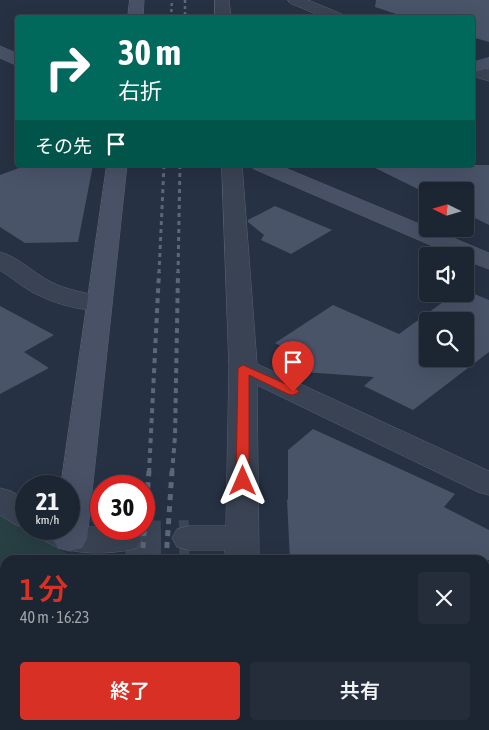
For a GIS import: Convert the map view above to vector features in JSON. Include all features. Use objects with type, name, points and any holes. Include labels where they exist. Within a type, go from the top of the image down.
[{"type":"street","points":[[135,15],[137,0]]},
{"type":"street","points":[[222,0],[223,15]]},
{"type":"street","points":[[295,0],[332,15]]},
{"type":"street","points":[[0,51],[15,59]]},
{"type":"street","points":[[475,68],[489,63]]},
{"type":"street","points":[[475,70],[489,76]]},
{"type":"street","points":[[70,475],[99,302],[117,167]]},
{"type":"street","points":[[189,538],[242,549],[243,368],[232,167]]},
{"type":"street","points":[[266,167],[489,262]]},
{"type":"street","points":[[0,259],[41,288],[68,298],[99,302]]},
{"type":"street","points":[[243,368],[489,484]]},
{"type":"street","points":[[0,499],[15,509]]},
{"type":"green space","points":[[0,509],[15,519],[15,540],[47,540],[69,555],[0,555]]},
{"type":"building","points":[[376,0],[489,0],[489,42],[475,38],[475,15],[399,15],[375,7]]},
{"type":"building","points":[[475,165],[489,165],[489,225],[474,218],[474,182],[419,182],[419,190],[373,167],[475,167]]},
{"type":"building","points":[[22,167],[93,167],[78,242],[25,243],[0,227],[0,175]]},
{"type":"building","points":[[275,206],[332,230],[291,254],[261,240],[264,235],[248,222],[248,220]]},
{"type":"building","points":[[474,294],[489,300],[489,352],[474,363],[474,312],[429,312],[443,302],[474,302]]},
{"type":"building","points":[[333,305],[399,334],[419,319],[419,367],[469,367],[413,410],[364,386],[374,377],[275,370],[296,354],[275,343]]},
{"type":"building","points":[[0,306],[54,335],[24,352],[49,368],[0,394]]},
{"type":"building","points":[[313,429],[455,494],[444,507],[489,530],[489,555],[290,555],[287,499],[288,450]]},
{"type":"tunnel","points":[[155,539],[189,538]]},
{"type":"railway","points":[[171,15],[172,0]]},
{"type":"railway","points":[[185,0],[185,15]]},
{"type":"railway","points":[[159,273],[164,167]]},
{"type":"railway","points":[[178,273],[180,167]]},
{"type":"railway","points":[[149,473],[159,272]]},
{"type":"railway","points":[[172,473],[175,437],[178,272]]},
{"type":"railway","points":[[142,555],[149,471]]},
{"type":"railway","points":[[166,555],[172,471]]},
{"type":"route","points":[[243,481],[243,368],[293,392]]}]
